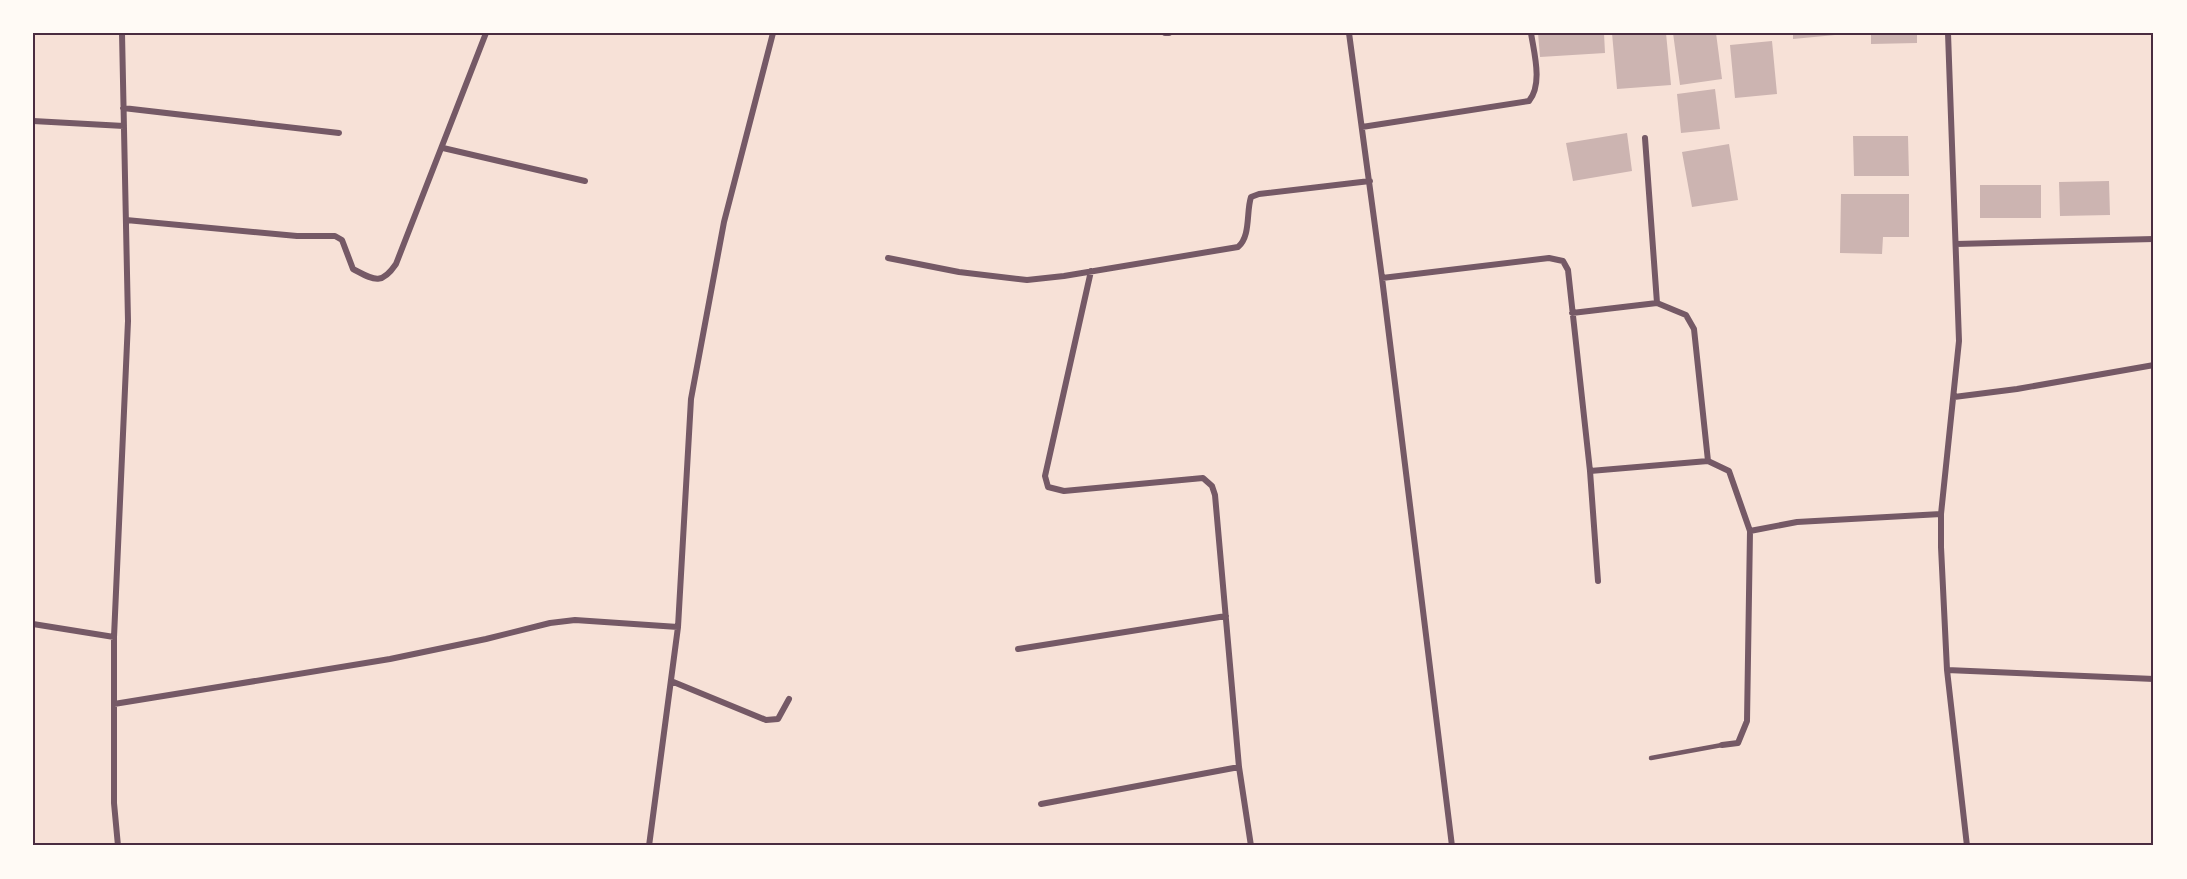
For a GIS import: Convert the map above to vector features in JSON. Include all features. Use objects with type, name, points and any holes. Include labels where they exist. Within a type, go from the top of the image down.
[{"type":"street","points":[[118,846],[114,803],[114,637],[128,321],[122,33]]},
{"type":"street","points":[[126,220],[297,236],[335,236],[342,240],[353,269],[372,279],[382,279],[390,274],[396,264],[486,33]]},
{"type":"street","points":[[649,846],[678,627],[692,399],[724,222],[773,33]]},
{"type":"street","points":[[1349,33],[1370,181],[1452,846]]},
{"type":"street","points":[[1362,127],[1529,101],[1535,94],[1536,77],[1531,33]]},
{"type":"street","points":[[1948,33],[1959,341],[1941,514],[1941,547],[1947,670],[1967,846]]},
{"type":"street","points":[[123,108],[339,134]]},
{"type":"street","points":[[33,121],[124,126]]},
{"type":"street","points":[[1645,138],[1657,303]]},
{"type":"street","points":[[443,148],[585,181]]},
{"type":"street","points":[[888,258],[959,272],[1028,279],[1091,271],[1238,247],[1246,235],[1251,197],[1259,194],[1370,181]]},
{"type":"street","points":[[1956,244],[2154,239]]},
{"type":"street","points":[[1382,278],[1549,258],[1563,261],[1568,270],[1590,471],[1598,581]]},
{"type":"street","points":[[1091,271],[1045,476],[1048,487],[1064,491],[1203,478],[1212,486],[1215,495],[1227,616],[1239,767],[1251,846]]},
{"type":"street","points":[[1572,313],[1657,303],[1686,315],[1694,329],[1708,461]]},
{"type":"street","points":[[1954,397],[2017,389],[2154,365]]},
{"type":"street","points":[[1590,471],[1708,461],[1729,471],[1750,531],[1747,721],[1738,743],[1722,746]]},
{"type":"street","points":[[1750,531],[1797,522],[1941,514]]},
{"type":"street","points":[[1018,649],[1227,616]]},
{"type":"street","points":[[114,704],[390,658],[486,639],[550,623],[575,620],[678,627]]},
{"type":"street","points":[[33,624],[114,637]]},
{"type":"street","points":[[1947,670],[2154,679]]},
{"type":"street","points":[[671,681],[766,720],[778,719],[789,699]]},
{"type":"street","points":[[1041,804],[1239,767]]},
{"type":"lane","points":[[1651,758],[1722,746]]},
{"type":"building","points":[[1538,33],[1604,33],[1605,53],[1540,57]]},
{"type":"building","points":[[1612,33],[1666,33],[1671,85],[1617,89]]},
{"type":"building","points":[[1673,33],[1716,33],[1722,79],[1680,85]]},
{"type":"building","points":[[1793,33],[1835,33],[1835,35],[1793,39]]},
{"type":"building","points":[[1871,33],[1917,33],[1917,43],[1871,44]]},
{"type":"building","points":[[1772,41],[1777,94],[1735,98],[1730,45]]},
{"type":"building","points":[[1715,89],[1720,129],[1681,133],[1677,94]]},
{"type":"building","points":[[1627,133],[1632,171],[1573,181],[1566,143]]},
{"type":"building","points":[[1853,136],[1908,136],[1909,176],[1854,176]]},
{"type":"building","points":[[1729,144],[1738,200],[1692,207],[1682,152]]},
{"type":"building","points":[[2109,181],[2110,215],[2060,216],[2059,182]]},
{"type":"building","points":[[1980,185],[2041,185],[2041,218],[1980,218]]},
{"type":"building","points":[[1841,194],[1909,194],[1909,237],[1883,237],[1882,254],[1840,253]]}]
